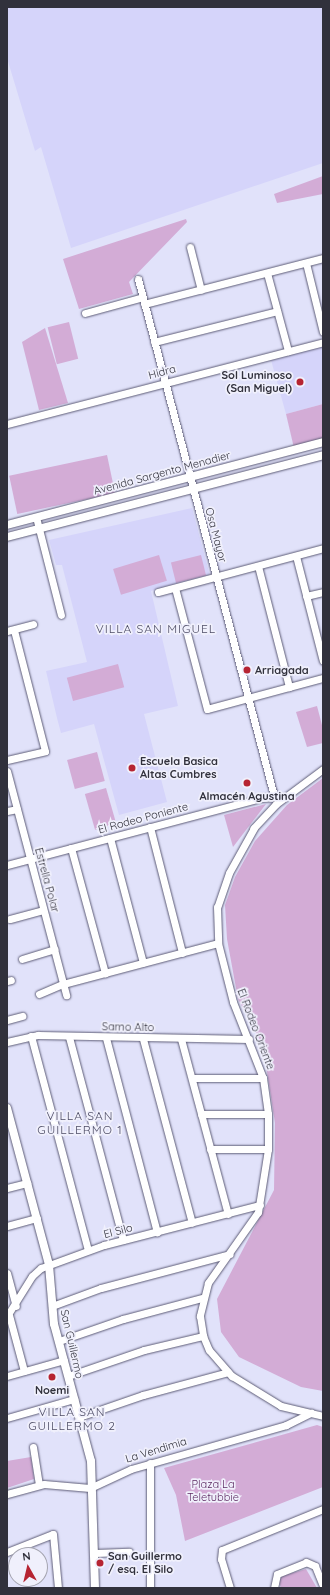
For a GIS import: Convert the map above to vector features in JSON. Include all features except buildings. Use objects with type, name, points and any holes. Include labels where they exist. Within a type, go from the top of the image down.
[{"type":"street","points":[[190,247],[202,290]]},
{"type":"street","points":[[85,313],[202,290],[323,258]]},
{"type":"street","points":[[306,263],[323,332]]},
{"type":"street","points":[[267,273],[288,351]]},
{"type":"street","name":"Osa Mayor","points":[[138,279],[215,577],[274,796]]},
{"type":"street","points":[[154,342],[277,311]]},
{"type":"street","name":"Hidra","points":[[7,424],[323,342]]},
{"type":"street","name":"Avenida Sargento Menadier","points":[[7,525],[323,442]]},
{"type":"street","name":"Avenida Sargento Menadier","points":[[7,537],[323,455]]},
{"type":"street","points":[[36,517],[61,615]]},
{"type":"street","points":[[158,592],[323,548]]},
{"type":"street","points":[[296,556],[306,596],[320,636],[323,662]]},
{"type":"street","points":[[258,566],[289,687]]},
{"type":"street","points":[[175,588],[207,709],[323,678]]},
{"type":"street","points":[[306,596],[323,592]]},
{"type":"street","points":[[7,760],[44,751],[10,630],[33,624]]},
{"type":"street","name":"El Rodeo Oriente","points":[[323,769],[284,798],[254,828],[229,873],[216,916],[218,943],[236,1012],[249,1039],[263,1078],[268,1114],[268,1149],[260,1205],[252,1224],[208,1283],[202,1298],[202,1336],[213,1356],[228,1372],[274,1402],[323,1416]]},
{"type":"street","name":"Estrella Polar","points":[[7,771],[66,995]]},
{"type":"street","name":"El Rodeo Poniente","points":[[7,865],[274,796],[284,798]]},
{"type":"street","points":[[7,811],[17,809]]},
{"type":"street","points":[[150,827],[182,953]]},
{"type":"street","points":[[110,838],[143,963]]},
{"type":"street","points":[[71,848],[105,973]]},
{"type":"street","points":[[10,919],[43,910]]},
{"type":"street","points":[[38,994],[63,984],[218,943]]},
{"type":"street","points":[[22,959],[54,949]]},
{"type":"street","points":[[7,1020],[22,1016]]},
{"type":"street","points":[[31,1036],[88,1250]]},
{"type":"street","name":"Samo Alto","points":[[7,1042],[31,1036],[143,1039],[249,1039]]},
{"type":"street","points":[[69,1037],[123,1240]]},
{"type":"street","points":[[106,1038],[157,1232]]},
{"type":"street","points":[[143,1039],[192,1223]]},
{"type":"street","points":[[181,1039],[228,1214]]},
{"type":"street","points":[[192,1078],[263,1078]]},
{"type":"street","name":"San Guillermo","points":[[7,1108],[49,1265],[52,1306],[59,1341],[79,1417],[94,1486],[95,1588]]},
{"type":"street","points":[[201,1114],[268,1114]]},
{"type":"street","points":[[210,1149],[268,1149]]},
{"type":"street","points":[[7,1188],[27,1183]]},
{"type":"street","name":"El Silo","points":[[8,1315],[16,1306],[32,1276],[49,1265],[88,1250],[123,1240],[260,1205]]},
{"type":"street","points":[[7,1226],[37,1218]]},
{"type":"street","points":[[52,1306],[101,1288],[230,1254]]},
{"type":"street","points":[[7,1273],[16,1306]]},
{"type":"street","points":[[59,1341],[123,1319],[202,1298]]},
{"type":"street","points":[[8,1315],[24,1371]]},
{"type":"street","points":[[68,1376],[144,1350],[202,1336]]},
{"type":"street","points":[[7,1376],[64,1360]]},
{"type":"street","points":[[79,1417],[164,1388],[228,1372]]},
{"type":"street","points":[[7,1418],[74,1399]]},
{"type":"street","name":"La Vendimia","points":[[7,1494],[39,1484],[87,1488],[150,1463],[286,1425],[311,1413]]},
{"type":"street","points":[[33,1447],[39,1484]]},
{"type":"street","points":[[150,1463],[150,1588]]},
{"type":"street","points":[[230,1588],[221,1553],[323,1509]]},
{"type":"street","points":[[7,1552],[53,1534],[58,1588]]},
{"type":"street","points":[[95,1553],[129,1552]]},
{"type":"street","points":[[274,1588],[277,1574],[306,1562],[315,1566],[323,1586]]},
{"type":"shaded area","points":[[7,7],[323,7],[323,163],[71,248],[41,147],[35,151],[7,58]]},
{"type":"shaded area","name":"Sol Luminoso (San Miguel)","points":[[323,346],[323,404],[286,414],[271,360]]},
{"type":"shaded area","points":[[192,508],[210,576],[151,591],[178,706],[144,714],[167,802],[119,815],[94,724],[61,733],[57,718],[46,671],[87,662],[62,565],[56,565],[49,540]]},
{"type":"green space","points":[[323,176],[323,194],[277,203],[274,194]]},
{"type":"green space","points":[[186,219],[187,222],[129,282],[133,294],[79,309],[63,259]]},
{"type":"green space","points":[[69,322],[78,359],[57,364],[48,327]]},
{"type":"green space","points":[[45,328],[68,403],[39,410],[22,342]]},
{"type":"green space","points":[[323,404],[323,440],[294,448],[286,414]]},
{"type":"green space","points":[[107,455],[115,493],[17,514],[9,476]]},
{"type":"green space","points":[[159,555],[167,581],[121,595],[113,569]]},
{"type":"green space","points":[[201,555],[206,575],[176,583],[171,562]]},
{"type":"green space","points":[[118,664],[124,687],[73,701],[67,678]]},
{"type":"green space","points":[[317,706],[323,729],[323,743],[307,747],[296,712]]},
{"type":"green space","points":[[97,752],[105,781],[75,789],[67,760]]},
{"type":"green space","points":[[323,778],[323,1391],[301,1387],[239,1357],[221,1332],[217,1299],[274,1190],[275,1123],[263,1046],[238,999],[227,939],[225,905],[235,877],[255,841],[287,805]]},
{"type":"green space","points":[[106,788],[116,824],[95,830],[85,794]]},
{"type":"green space","points":[[266,804],[233,847],[224,815]]},
{"type":"green space","name":"Plaza La Teletubbie","points":[[317,1425],[323,1427],[323,1487],[185,1541],[176,1495],[164,1468]]},
{"type":"green space","points":[[31,1457],[34,1479],[7,1488],[7,1461]]},
{"type":"green space","points":[[306,1569],[317,1588],[281,1588],[279,1582],[282,1576]]},
{"type":"place","name":"Sol Luminoso (San Miguel)","points":[[300,382]]},
{"type":"place","name":"Arriagada","points":[[247,670]]},
{"type":"place","name":"Escuela Basica Altas Cumbres","points":[[132,768]]},
{"type":"place","name":"Almacén Agustina","points":[[247,783]]},
{"type":"place","name":"Noemi","points":[[52,1377]]},
{"type":"place","name":"San Guillermo / esq. El Silo","points":[[100,1563]]},
{"type":"district","name":"VILLA SAN MIGUEL","points":[[156,629]]},
{"type":"district","name":"VILLA SAN GUILLERMO 1","points":[[80,1123]]},
{"type":"district","name":"VILLA SAN GUILLERMO 2","points":[[72,1419]]}]
